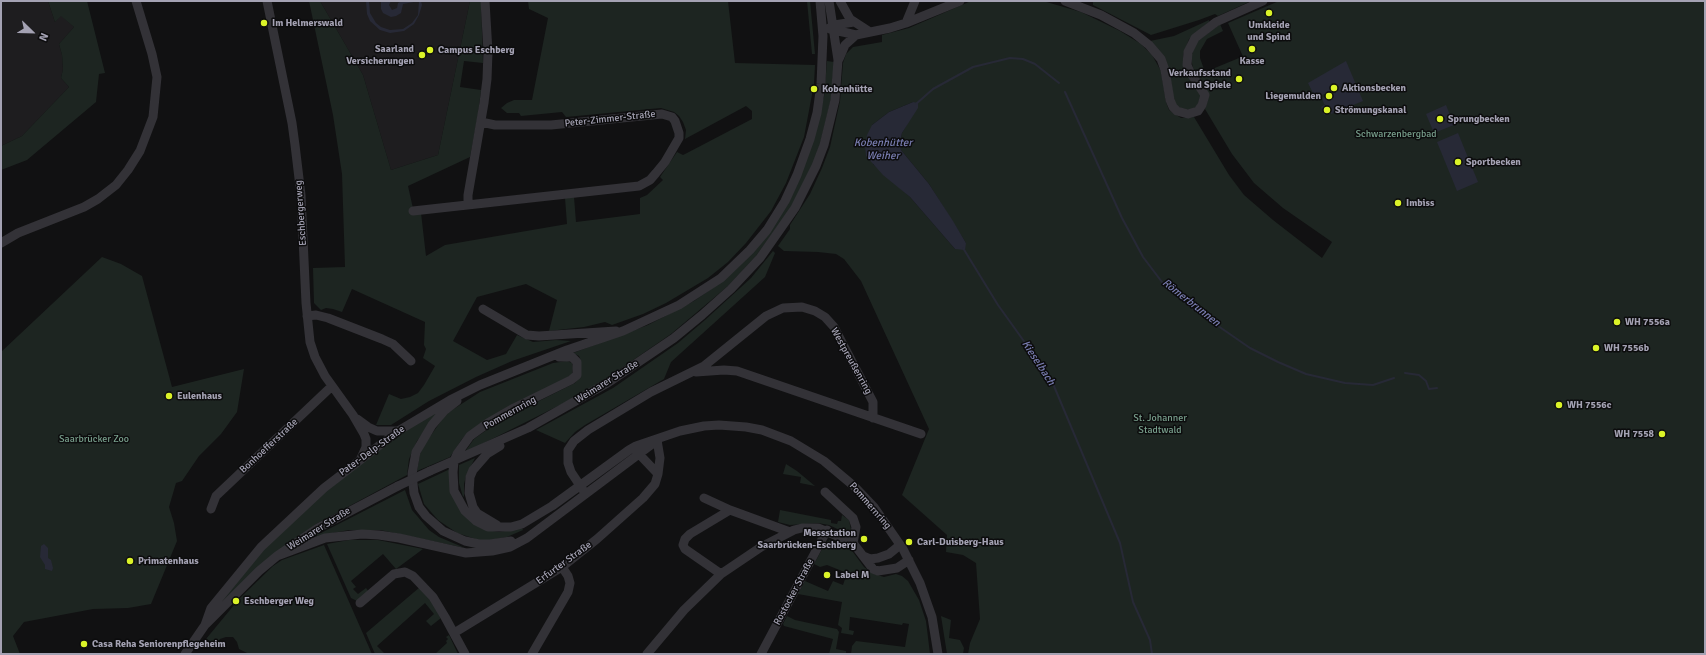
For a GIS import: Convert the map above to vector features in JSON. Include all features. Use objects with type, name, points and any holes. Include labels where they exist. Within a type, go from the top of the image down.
[{"type":"street","points":[[1,243],[18,232],[84,207],[98,199],[116,184],[128,170],[140,151],[153,117],[157,77],[152,54],[136,1]]},
{"type":"street","name":"Eschbergerweg","points":[[267,1],[291,117],[295,145],[301,195],[307,316],[310,342],[315,357],[366,439],[366,447],[361,458]]},
{"type":"street","points":[[468,204],[468,195],[486,93],[488,63],[486,1]]},
{"type":"street","points":[[840,1],[845,12],[854,22],[870,32]]},
{"type":"street","points":[[906,23],[915,1]]},
{"type":"street","points":[[829,28],[856,35],[890,28],[960,1]]},
{"type":"street","points":[[1065,1],[1101,14],[1134,33],[1149,45],[1161,59],[1166,70],[1170,100],[1173,107],[1177,111],[1188,114],[1198,110],[1202,105],[1205,96],[1190,72],[1188,65],[1188,52],[1195,38],[1216,22],[1263,1]]},
{"type":"street","name":"Pater-Delp-Straße","points":[[185,654],[205,625],[211,608],[252,556],[305,504],[361,458],[398,431],[450,400],[480,385],[623,331],[679,305],[721,278],[750,250],[767,230],[793,186],[810,139],[821,90],[829,28],[823,2]]},
{"type":"street","points":[[829,28],[854,22]]},
{"type":"street","name":"Weimarer Straße","points":[[205,625],[259,571],[277,556],[318,528],[398,486],[528,428],[609,382],[674,338],[731,289],[760,258],[795,208],[816,166],[824,145],[833,106],[838,60],[829,28]]},
{"type":"street","points":[[838,60],[845,45],[856,35]]},
{"type":"street","name":"Peter-Zimmer-Straße","points":[[413,211],[639,186],[650,180],[666,162],[679,138],[675,121],[672,118],[662,114],[551,125],[495,125],[481,122]]},
{"type":"street","name":"Westpreußenring","points":[[582,490],[572,472],[567,456],[568,450],[574,441],[588,430],[651,392],[693,372],[720,354],[766,316],[783,308],[802,307],[815,311],[824,317],[834,328],[873,402],[874,418]]},
{"type":"street","name":"Pater-Delp-Straße","points":[[483,310],[527,335],[539,336],[607,330],[623,331]]},
{"type":"street","points":[[307,316],[316,315],[328,318],[382,338],[393,344],[412,361]]},
{"type":"street","name":"Pommernring","points":[[546,359],[569,356],[572,357],[577,362],[577,374],[562,385],[514,408],[488,423],[465,442],[454,461],[454,491],[465,511],[482,525],[488,527],[503,527],[522,524],[533,519],[640,454],[657,440]]},
{"type":"street","name":"Westpreußenring","points":[[693,372],[724,370],[737,371],[921,434]]},
{"type":"street","name":"Pommernring","points":[[480,385],[444,411],[420,443],[414,460],[412,474],[414,493],[419,507],[426,516],[444,531],[465,541],[479,544],[507,542],[526,535],[546,523]]},
{"type":"street","name":"Bonhoefferstraße","points":[[212,509],[216,496],[332,386]]},
{"type":"street","name":"Eschbergerweg","points":[[353,416],[368,427],[377,431],[398,431]]},
{"type":"street","name":"Pommernring","points":[[277,556],[325,538],[362,534],[399,538],[466,553],[492,551],[510,547],[527,538],[546,523],[582,490],[629,450],[636,446],[690,429],[723,425],[754,428],[786,439],[814,454],[845,478],[874,507],[900,545],[920,583],[932,617],[938,654]]},
{"type":"street","points":[[503,527],[481,517],[473,507],[468,493],[470,477],[476,466],[487,454],[528,428]]},
{"type":"street","name":"Erfurter Straße","points":[[454,632],[562,567],[597,539],[643,498],[655,484],[658,474],[660,458],[657,440]]},
{"type":"street","points":[[640,454],[658,474]]},
{"type":"street","name":"Pommernring","points":[[825,492],[853,518],[856,526],[853,543]]},
{"type":"street","points":[[704,498],[730,510],[790,532]]},
{"type":"street","points":[[721,574],[685,549],[684,545],[685,539],[690,534],[730,510]]},
{"type":"street","points":[[647,654],[684,610],[721,574],[761,547],[790,532],[810,527],[826,530],[853,543],[873,569],[878,571],[897,568],[909,560]]},
{"type":"street","name":"Rostocker Straße","points":[[761,654],[826,530]]},
{"type":"street","points":[[863,556],[870,559],[878,558],[889,554],[900,545]]},
{"type":"street","points":[[532,654],[568,592],[570,583],[568,576],[562,567]]},
{"type":"street","points":[[360,603],[394,574],[405,572],[413,576],[433,597],[465,654]]},
{"type":"shaded area","points":[[1,1],[48,1],[55,22],[61,15],[74,27],[59,44],[62,55],[63,69],[61,78],[69,87],[22,136],[1,146]]},
{"type":"shaded area","points":[[320,1],[470,1],[438,155],[391,170],[363,75]]},
{"type":"green space","points":[[48,1],[87,1],[105,73],[99,74],[96,102],[27,160],[1,170],[1,146],[22,136],[69,87],[61,78],[63,69],[62,55],[59,44],[74,27],[61,16],[55,22]]},
{"type":"green space","points":[[309,1],[320,1],[363,75],[391,170],[438,155],[470,1],[481,1],[483,63],[464,61],[460,87],[481,90],[470,157],[408,186],[414,213],[421,213],[426,256],[445,245],[567,224],[565,198],[574,197],[576,222],[640,214],[640,198],[647,195],[663,180],[660,177],[677,152],[683,155],[752,119],[752,111],[746,106],[685,139],[686,130],[679,116],[674,112],[661,108],[566,117],[562,112],[521,116],[519,113],[507,113],[501,108],[507,103],[514,100],[532,100],[548,18],[529,9],[528,1],[728,1],[735,63],[815,65],[814,84],[804,137],[786,183],[771,211],[746,243],[728,262],[708,278],[666,303],[643,314],[612,325],[605,322],[584,327],[549,331],[557,300],[526,284],[477,297],[453,341],[487,360],[506,354],[517,335],[533,342],[556,340],[571,341],[512,361],[476,377],[429,401],[391,425],[376,425],[389,394],[401,399],[418,393],[435,366],[423,358],[426,349],[424,345],[425,322],[352,289],[342,312],[326,308],[321,310],[314,303],[313,268],[345,267],[342,174],[333,115]]},
{"type":"green space","points":[[807,1],[810,1],[815,54],[812,54]]},
{"type":"green space","name":"St. Johanner Stadtwald","points":[[971,1],[1043,1],[1081,12],[1120,31],[1141,44],[1152,55],[1161,71],[1166,102],[1169,110],[1181,118],[1194,117],[1229,175],[1244,195],[1273,220],[1322,258],[1332,242],[1283,208],[1254,183],[1232,154],[1205,109],[1208,99],[1194,72],[1191,59],[1194,44],[1220,24],[1223,31],[1207,39],[1200,51],[1200,58],[1205,72],[1239,58],[1241,63],[1245,61],[1228,23],[1279,1],[1705,1],[1705,654],[968,654],[970,643],[980,619],[976,563],[963,555],[946,552],[947,535],[902,495],[929,429],[861,281],[844,259],[836,254],[784,251],[778,246],[790,229],[790,225],[810,194],[830,147],[840,101],[843,63],[846,54],[853,47],[882,42],[882,35],[909,28]],"holes":[[[913,102],[906,126],[902,133],[900,142],[901,150],[929,184],[966,243],[955,249],[910,197],[873,164],[872,125],[889,112]]]},
{"type":"green space","points":[[1093,1],[1251,1],[1218,16],[1215,14],[1151,35],[1093,5]]},
{"type":"green space","points":[[1209,20],[1209,22],[1189,39],[1183,55],[1184,66],[1200,91],[1200,98],[1197,106],[1192,110],[1180,108],[1176,105],[1173,95],[1169,69],[1150,41],[1174,36]]},
{"type":"green space","points":[[827,61],[834,62],[831,99],[820,144],[813,164],[792,206],[756,256],[728,286],[671,334],[607,378],[572,399],[464,453],[474,439],[488,429],[515,413],[575,383],[580,376],[581,361],[579,356],[573,353],[648,325],[694,301],[724,280],[770,232],[824,97]]},
{"type":"green space","points":[[773,251],[775,253],[765,277],[671,362],[664,379],[585,425],[575,432],[565,443],[536,430],[613,388],[678,343],[751,278]]},
{"type":"green space","name":"Saarbrücker Zoo","points":[[102,257],[121,264],[142,276],[172,387],[244,369],[237,412],[221,434],[199,456],[182,481],[176,483],[169,507],[174,523],[177,541],[151,604],[128,608],[93,609],[24,622],[13,636],[20,654],[1,654],[1,352]]},
{"type":"green space","points":[[567,361],[572,363],[573,368],[572,374],[567,378],[468,433],[450,457],[417,471],[420,454],[424,445],[446,414],[480,392],[553,363]]},
{"type":"green space","points":[[442,407],[417,441],[409,459],[407,475],[316,524],[215,611],[234,584],[263,550],[326,491],[407,429]]},
{"type":"green space","points":[[475,458],[466,476],[463,497],[459,483],[459,465]]},
{"type":"green space","points":[[786,464],[815,486],[800,483],[801,477],[783,474]]},
{"type":"green space","points":[[450,469],[451,491],[487,530],[499,532],[522,528],[523,530],[507,537],[491,540],[479,540],[457,533],[438,520],[424,504],[418,484]]},
{"type":"green space","points":[[405,490],[412,510],[429,530],[439,537],[465,548],[380,530],[349,530],[317,536],[316,534],[320,531],[321,533]]},
{"type":"green space","points":[[780,510],[831,520],[831,523],[837,524],[838,521],[841,521],[842,515],[849,520],[851,530],[848,534],[829,525],[818,523],[790,525],[778,522]]},
{"type":"green space","points":[[349,540],[378,540],[423,549],[396,569],[383,554],[351,581],[356,587],[353,589],[358,594],[366,588],[369,592],[359,602],[351,598],[327,544]]},
{"type":"green space","points":[[830,540],[850,548],[864,567],[874,574],[884,577],[896,574],[902,576],[908,581],[919,600],[926,621],[930,654],[851,654],[852,646],[856,641],[905,647],[909,624],[903,623],[902,625],[850,617],[849,630],[854,631],[853,635],[841,633],[842,628],[838,625],[842,602],[798,594],[805,581],[828,591],[833,581],[843,585],[847,573],[827,565],[820,567],[814,564],[826,542]]},
{"type":"green space","points":[[324,545],[372,654],[249,654],[239,649],[237,642],[233,637],[220,639],[216,644],[206,639],[239,599],[273,566],[282,560]]},
{"type":"green space","points":[[420,587],[430,599],[441,618],[431,626],[426,621],[434,614],[425,603],[377,646],[385,654],[375,654],[366,633]]},
{"type":"green space","points":[[787,616],[795,620],[837,629],[839,632],[836,649],[846,651],[846,654],[829,654],[833,639],[784,626],[783,624]]},
{"type":"green space","points":[[941,616],[951,620],[949,638],[960,640],[964,648],[963,654],[947,654]]},
{"type":"green space","points":[[449,635],[458,654],[435,654],[447,643],[446,641],[448,639],[446,637]]},
{"type":"water","points":[[366,1],[369,1],[370,13],[376,23],[381,27],[390,30],[403,29],[412,23],[418,15],[419,1],[421,1],[422,5],[419,15],[414,24],[404,31],[390,33],[380,30],[370,21],[367,14]]},
{"type":"water","points":[[381,1],[391,1],[389,5],[392,10],[397,8],[398,3],[402,1],[419,1],[403,4],[401,13],[396,16],[391,17],[383,13],[381,9]]},
{"type":"water","name":"Aktionsbecken","points":[[1346,61],[1363,101],[1331,114],[1329,110],[1328,114],[1324,115],[1321,107],[1324,105],[1328,107],[1324,104],[1322,98],[1335,93],[1336,94],[1335,91],[1315,97],[1308,83]]},
{"type":"water","name":"Kobenhütter Weiher","points":[[913,102],[918,103],[918,108],[902,133],[900,142],[901,150],[929,184],[953,221],[966,243],[965,250],[955,249],[910,197],[883,175],[866,156],[865,146],[867,135],[872,125],[889,112]]},
{"type":"water","name":"Sprungbecken","points":[[1446,105],[1454,125],[1434,133],[1426,114]]},
{"type":"water","name":"Sportbecken","points":[[1458,133],[1478,182],[1457,191],[1437,142]]},
{"type":"water","points":[[44,544],[48,548],[48,558],[51,560],[53,568],[52,571],[45,569],[45,565],[40,557],[41,546]]},
{"type":"waterway","name":"Römerbrunnen","points":[[916,104],[933,89],[973,67],[1010,58],[1023,59],[1035,64],[1059,83]]},
{"type":"waterway","name":"Römerbrunnen","points":[[1065,92],[1122,218],[1143,257],[1165,286],[1192,308],[1250,348],[1306,374],[1345,383],[1373,385],[1394,378]]},
{"type":"waterway","name":"Kieselbach","points":[[963,248],[998,305],[1051,379],[1120,543],[1133,602],[1150,640],[1152,654]]},
{"type":"waterway","points":[[1405,373],[1419,375],[1426,381],[1429,389],[1437,388]]},
{"type":"place","name":"Umkleide und Spind","points":[[1269,13]]},
{"type":"place","name":"Im Helmerswald","points":[[264,23]]},
{"type":"place","name":"Kasse","points":[[1252,49]]},
{"type":"place","name":"Campus Eschberg","points":[[430,50]]},
{"type":"place","name":"Saarland Versicherungen","points":[[422,55]]},
{"type":"place","name":"Verkaufsstand und Spiele","points":[[1239,79]]},
{"type":"place","name":"Aktionsbecken","points":[[1334,88]]},
{"type":"place","name":"Kobenhütte","points":[[814,89]]},
{"type":"place","name":"Liegemulden","points":[[1329,96]]},
{"type":"place","name":"Strömungskanal","points":[[1327,110]]},
{"type":"place","name":"Sprungbecken","points":[[1440,119]]},
{"type":"place","name":"Sportbecken","points":[[1458,162]]},
{"type":"place","name":"Imbiss","points":[[1398,203]]},
{"type":"place","name":"WH 7556a","points":[[1617,322]]},
{"type":"place","name":"WH 7556b","points":[[1596,348]]},
{"type":"place","name":"Eulenhaus","points":[[169,396]]},
{"type":"place","name":"WH 7556c","points":[[1559,405]]},
{"type":"place","name":"WH 7558","points":[[1662,434]]},
{"type":"place","name":"Messstation Saarbrücken-Eschberg","points":[[864,539]]},
{"type":"place","name":"Carl-Duisberg-Haus","points":[[909,542]]},
{"type":"place","name":"Primatenhaus","points":[[130,561]]},
{"type":"place","name":"Label M","points":[[827,575]]},
{"type":"place","name":"Eschberger Weg","points":[[236,601]]},
{"type":"place","name":"Casa Reha Seniorenpflegeheim","points":[[84,644]]},
{"type":"park label","name":"Schwarzenbergbad","points":[[1396,134]]}]
